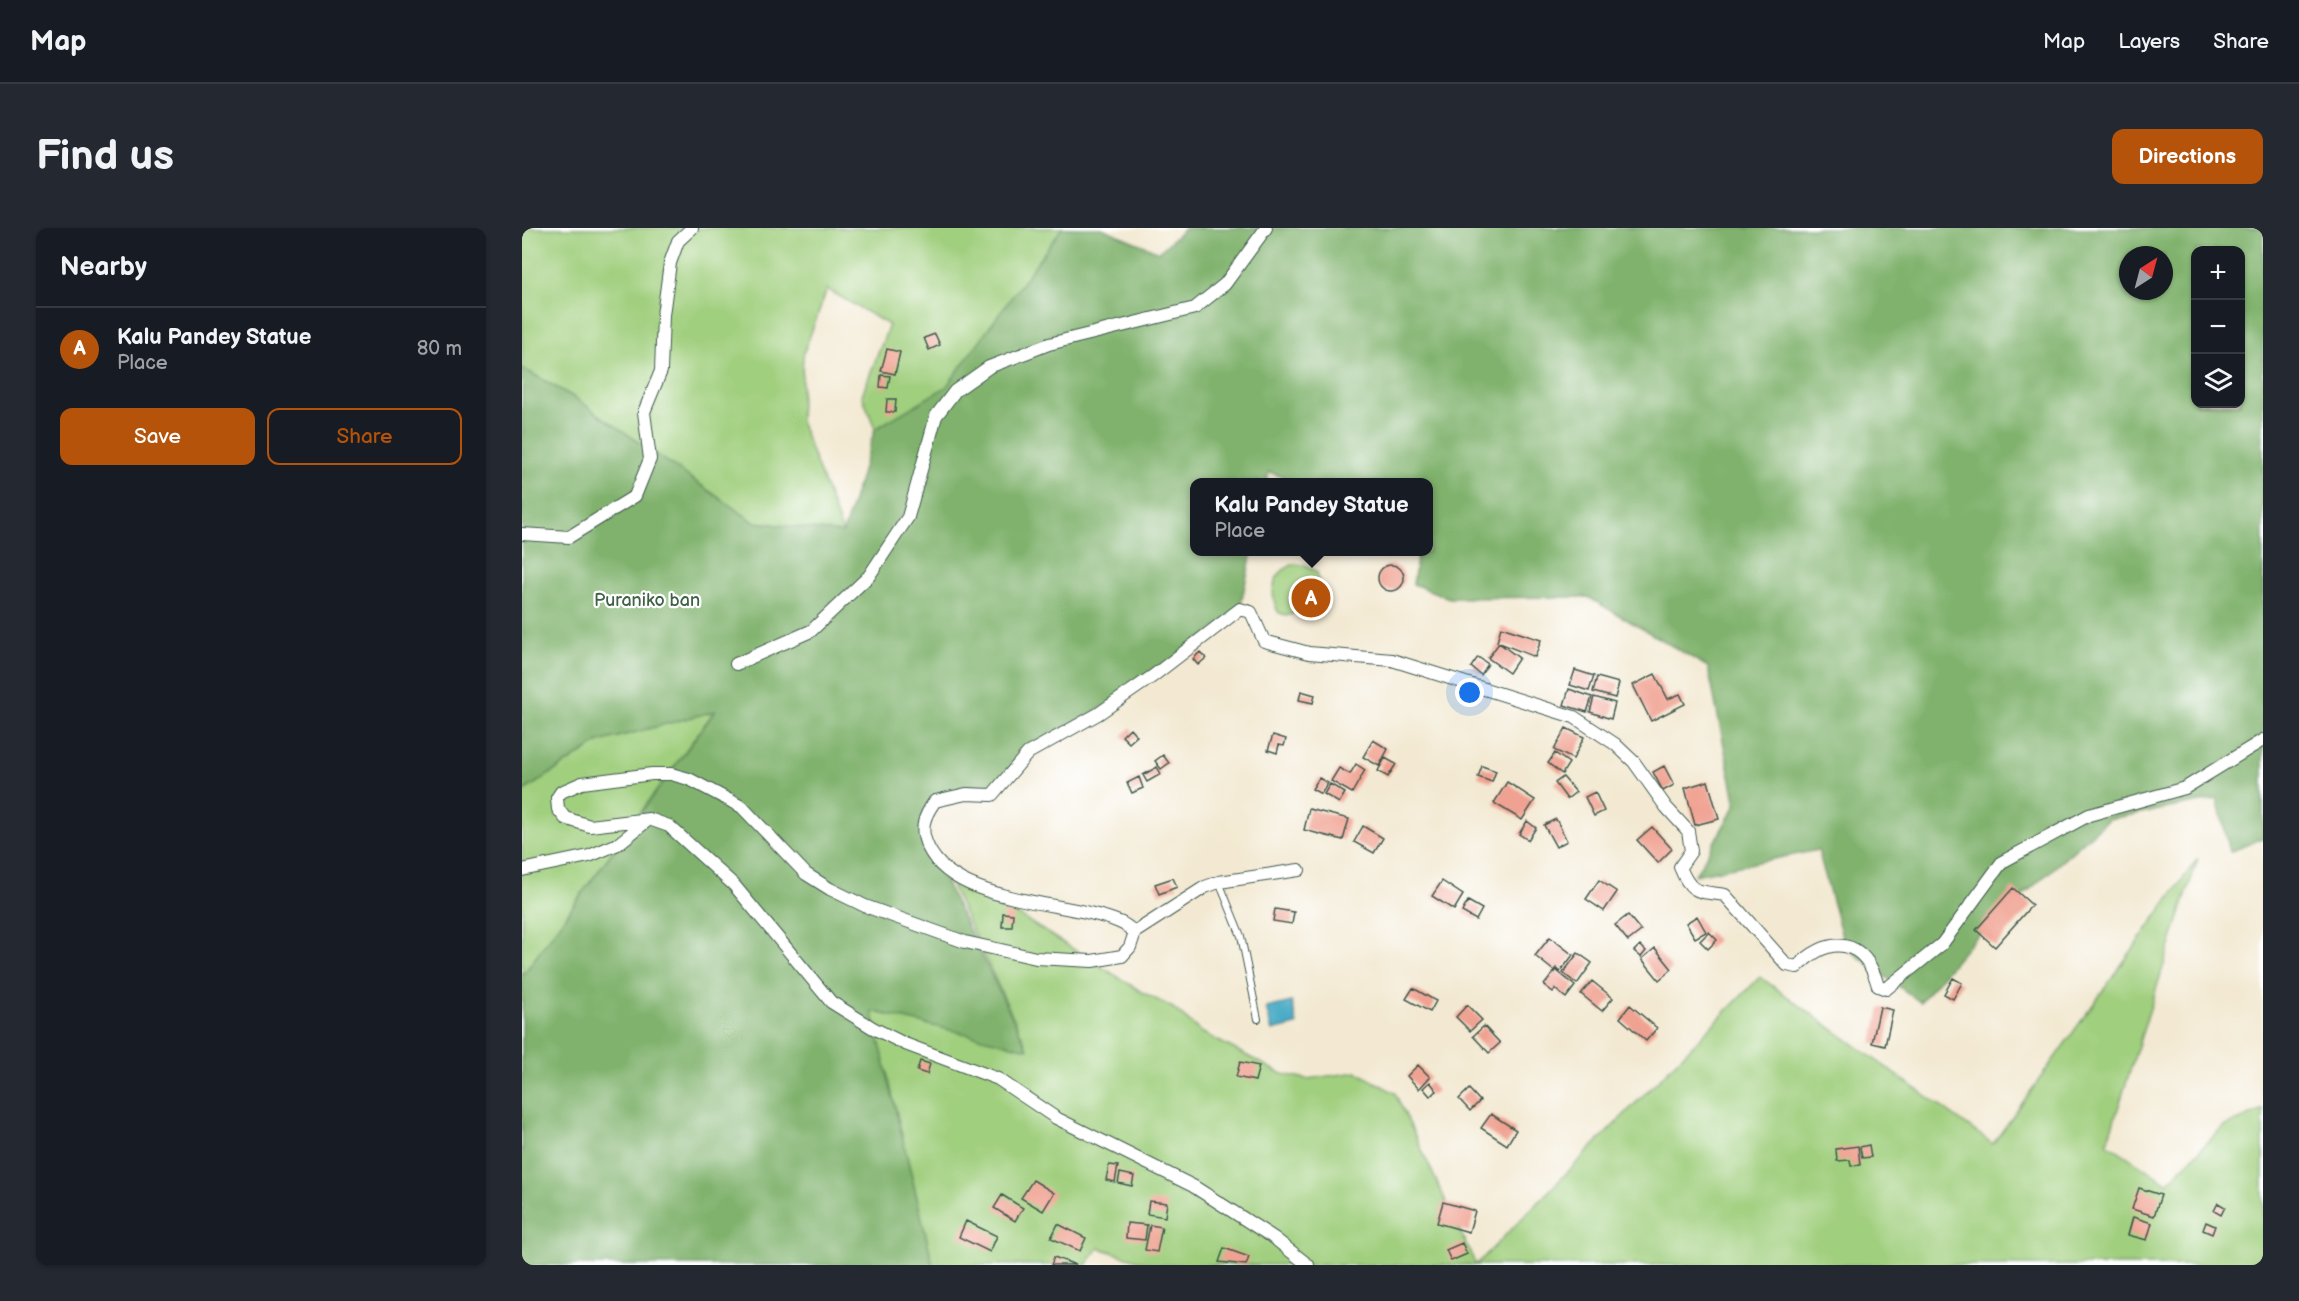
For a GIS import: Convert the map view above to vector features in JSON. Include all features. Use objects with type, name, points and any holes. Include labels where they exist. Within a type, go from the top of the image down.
[{"type":"street","points":[[522,534],[569,537],[635,496],[650,459],[644,412],[661,371],[663,315],[670,263],[678,241],[692,228]]},
{"type":"street","points":[[736,664],[811,631],[869,576],[908,517],[936,416],[955,391],[989,367],[1049,344],[1195,308],[1225,284],[1266,228]]},
{"type":"street","points":[[1135,932],[1121,922],[1025,901],[960,880],[935,861],[922,835],[926,814],[935,801],[966,794],[992,795],[1028,753],[1098,714],[1153,676],[1240,609],[1251,612],[1264,640],[1272,644],[1309,652],[1392,660],[1574,717],[1615,744],[1634,762],[1666,807],[1688,831],[1691,851],[1680,867],[1688,884],[1698,892],[1725,895],[1787,965],[1797,967],[1807,957],[1837,946],[1851,947],[1866,956],[1878,986],[1886,989],[1942,944],[2002,862],[2089,815],[2185,788],[2263,740]]},
{"type":"street","points":[[1299,870],[1219,882],[1205,887],[1135,932],[1130,947],[1122,956],[1092,961],[1036,958],[964,942],[865,906],[830,889],[806,873],[742,807],[689,779],[671,774],[582,783],[561,792],[557,798],[558,809],[565,818],[590,826],[649,819],[669,826],[734,885],[831,1002],[873,1028],[905,1044],[998,1079],[1056,1118],[1193,1186],[1274,1238],[1308,1265]]},
{"type":"street","points":[[522,870],[589,856],[618,843],[649,819]]},
{"type":"lane","points":[[1219,882],[1241,936],[1258,1019]]},
{"type":"green space","points":[[522,228],[1072,228],[955,391],[875,429],[862,395],[889,325],[827,289],[803,355],[800,421],[843,533],[754,522],[575,398],[522,368]]},
{"type":"green space","name":"Puraniko ban","points":[[1062,228],[1102,228],[1159,252],[1185,228],[2263,228],[2263,838],[2230,852],[2217,799],[2109,819],[1973,940],[1920,1002],[1845,947],[1818,850],[1695,875],[1736,805],[1708,667],[1588,597],[1449,598],[1413,584],[1417,556],[1433,556],[1433,478],[1286,478],[1269,472],[1267,478],[1190,478],[1190,556],[1251,556],[1240,609],[1153,676],[1028,753],[992,795],[935,801],[922,835],[1028,1049],[872,1011],[933,1265],[522,1265],[522,976],[715,711],[599,742],[522,792],[522,368],[575,398],[754,522],[843,533],[875,429],[946,387]]},
{"type":"green space","points":[[1295,564],[1307,566],[1317,572],[1321,590],[1310,608],[1286,616],[1278,612],[1275,605],[1274,584],[1281,572]]},
{"type":"green space","points":[[715,710],[522,976],[522,792],[599,742]]},
{"type":"green space","points":[[2198,858],[2107,1143],[2167,1183],[2223,1127],[2263,1110],[2263,1265],[1476,1265],[1760,977],[1993,1144]]},
{"type":"green space","points":[[943,868],[1142,992],[1173,1008],[1201,1032],[1282,1074],[1307,1079],[1357,1072],[1395,1093],[1476,1265],[1152,1265],[1099,1248],[1086,1265],[933,1265],[872,1011],[1028,1049]]},
{"type":"water","points":[[1292,1002],[1297,1025],[1272,1031],[1266,1008]]},
{"type":"building","points":[[935,334],[940,345],[929,350],[924,338]]},
{"type":"building","points":[[887,349],[900,352],[895,374],[881,371]]},
{"type":"building","points":[[881,375],[890,376],[888,388],[880,387]]},
{"type":"building","points":[[887,399],[896,399],[895,412],[886,412]]},
{"type":"building","points":[[1307,556],[1321,556],[1319,561]]},
{"type":"building","points":[[1391,565],[1400,569],[1404,578],[1400,587],[1391,591],[1382,587],[1378,578],[1382,569]]},
{"type":"building","points":[[1501,627],[1541,640],[1535,657],[1497,642]]},
{"type":"building","points":[[1499,643],[1519,658],[1509,673],[1488,658]]},
{"type":"building","points":[[1200,652],[1206,658],[1198,665],[1193,659]]},
{"type":"building","points":[[1478,657],[1488,664],[1481,675],[1471,667]]},
{"type":"building","points":[[1575,670],[1594,676],[1589,691],[1570,685]]},
{"type":"building","points":[[1655,674],[1668,699],[1680,694],[1685,704],[1651,721],[1633,685]]},
{"type":"building","points":[[1597,677],[1619,683],[1615,698],[1593,692]]},
{"type":"building","points":[[1569,689],[1592,697],[1587,712],[1564,705]]},
{"type":"building","points":[[1301,691],[1315,695],[1313,703],[1299,700]]},
{"type":"building","points":[[1594,697],[1615,703],[1611,719],[1590,712]]},
{"type":"building","points":[[1130,728],[1137,736],[1129,743],[1122,736]]},
{"type":"building","points":[[1566,728],[1584,737],[1573,759],[1554,750]]},
{"type":"building","points":[[1273,735],[1286,739],[1284,746],[1279,745],[1277,753],[1268,750]]},
{"type":"building","points":[[1373,740],[1388,749],[1379,766],[1363,757]]},
{"type":"building","points":[[1555,753],[1569,763],[1562,774],[1548,763]]},
{"type":"building","points":[[1163,755],[1169,763],[1161,769],[1155,761]]},
{"type":"building","points":[[1385,758],[1396,764],[1388,777],[1378,771]]},
{"type":"building","points":[[1356,764],[1365,770],[1352,793],[1331,781],[1339,768],[1350,774]]},
{"type":"building","points":[[1482,766],[1496,771],[1492,782],[1478,777]]},
{"type":"building","points":[[1664,766],[1674,785],[1663,791],[1653,772]]},
{"type":"building","points":[[1157,767],[1161,774],[1147,782],[1143,775]]},
{"type":"building","points":[[1139,777],[1143,788],[1132,793],[1127,783]]},
{"type":"building","points":[[1563,777],[1576,792],[1567,799],[1555,783]]},
{"type":"building","points":[[1319,778],[1328,783],[1321,794],[1312,789]]},
{"type":"building","points":[[1708,781],[1719,819],[1695,825],[1685,788]]},
{"type":"building","points":[[1507,782],[1535,800],[1522,820],[1494,803]]},
{"type":"building","points":[[1330,784],[1345,793],[1339,803],[1324,794]]},
{"type":"building","points":[[1595,792],[1604,811],[1594,816],[1585,797]]},
{"type":"building","points":[[1309,809],[1349,819],[1343,840],[1304,830]]},
{"type":"building","points":[[1556,819],[1567,841],[1556,847],[1544,825]]},
{"type":"building","points":[[1527,821],[1536,828],[1528,840],[1519,834]]},
{"type":"building","points":[[1363,826],[1383,838],[1374,853],[1354,842]]},
{"type":"building","points":[[1652,827],[1672,849],[1658,863],[1637,840]]},
{"type":"building","points":[[1173,878],[1177,887],[1159,894],[1155,884]]},
{"type":"building","points":[[1599,880],[1617,892],[1604,911],[1586,899]]},
{"type":"building","points":[[1442,881],[1463,895],[1454,910],[1432,896]]},
{"type":"building","points":[[2013,888],[2032,905],[1995,947],[1976,930]]},
{"type":"building","points":[[1468,901],[1482,909],[1476,920],[1462,912]]},
{"type":"building","points":[[1275,909],[1294,912],[1292,924],[1273,921]]},
{"type":"building","points":[[1003,913],[1013,914],[1012,927],[1002,927]]},
{"type":"building","points":[[1628,915],[1641,931],[1628,941],[1615,925]]},
{"type":"building","points":[[1697,916],[1706,932],[1695,938],[1686,923]]},
{"type":"building","points":[[1709,932],[1717,940],[1708,949],[1700,941]]},
{"type":"building","points":[[1550,937],[1573,955],[1560,972],[1556,968],[1554,971],[1535,956]]},
{"type":"building","points":[[1640,945],[1646,951],[1641,957],[1634,951]]},
{"type":"building","points":[[1655,948],[1672,969],[1659,980],[1642,959]]},
{"type":"building","points":[[1578,953],[1592,963],[1577,984],[1563,973]]},
{"type":"building","points":[[1556,970],[1575,986],[1566,998],[1555,989],[1553,992],[1544,985]]},
{"type":"building","points":[[1953,978],[1962,983],[1953,999],[1944,994]]},
{"type":"building","points":[[1592,981],[1613,998],[1602,1011],[1581,994]]},
{"type":"building","points":[[1413,988],[1436,1001],[1430,1012],[1406,999]]},
{"type":"building","points":[[1467,1005],[1482,1020],[1470,1031],[1456,1017]]},
{"type":"building","points":[[1630,1005],[1657,1028],[1646,1041],[1620,1018]]},
{"type":"building","points":[[1880,1007],[1893,1010],[1885,1046],[1872,1043]]},
{"type":"building","points":[[1484,1026],[1500,1043],[1489,1053],[1473,1036]]},
{"type":"building","points":[[920,1061],[930,1064],[927,1074],[917,1071]]},
{"type":"building","points":[[1240,1062],[1259,1066],[1255,1081],[1236,1077]]},
{"type":"building","points":[[1418,1065],[1430,1077],[1419,1089],[1407,1076]]},
{"type":"building","points":[[1430,1082],[1437,1091],[1430,1096],[1423,1088]]},
{"type":"building","points":[[1469,1089],[1480,1101],[1470,1111],[1459,1099]]},
{"type":"building","points":[[1491,1114],[1516,1130],[1507,1145],[1481,1128]]},
{"type":"building","points":[[1869,1145],[1871,1157],[1862,1158],[1860,1147]]},
{"type":"building","points":[[1858,1146],[1860,1165],[1851,1166],[1850,1160],[1837,1161],[1836,1149]]},
{"type":"building","points":[[1109,1165],[1118,1166],[1115,1182],[1106,1180]]},
{"type":"building","points":[[1120,1173],[1134,1176],[1132,1186],[1118,1183]]},
{"type":"building","points":[[1033,1180],[1054,1193],[1043,1211],[1021,1198]]},
{"type":"building","points":[[2139,1188],[2161,1195],[2154,1216],[2132,1209]]},
{"type":"building","points":[[1002,1195],[1023,1208],[1015,1221],[994,1208]]},
{"type":"building","points":[[1149,1201],[1167,1203],[1165,1217],[1147,1214]]},
{"type":"building","points":[[1443,1202],[1475,1211],[1469,1232],[1437,1223]]},
{"type":"building","points":[[2218,1203],[2225,1207],[2221,1215],[2214,1211]]},
{"type":"building","points":[[2133,1217],[2152,1223],[2147,1240],[2128,1235]]},
{"type":"building","points":[[966,1221],[997,1236],[990,1252],[959,1237]]},
{"type":"building","points":[[2206,1222],[2215,1226],[2212,1234],[2203,1230]]},
{"type":"building","points":[[1127,1223],[1147,1225],[1145,1240],[1126,1238]]},
{"type":"building","points":[[1058,1224],[1086,1238],[1080,1251],[1051,1238]]},
{"type":"building","points":[[1150,1225],[1162,1227],[1157,1252],[1145,1250]]},
{"type":"building","points":[[1462,1243],[1467,1254],[1451,1261],[1446,1250]]},
{"type":"building","points":[[1224,1248],[1249,1257],[1246,1265],[1219,1262]]},
{"type":"building","points":[[1054,1257],[1076,1265],[1051,1265]]},
{"type":"place","name":"Kalu Pandey Statue","points":[[1311,598]]}]
